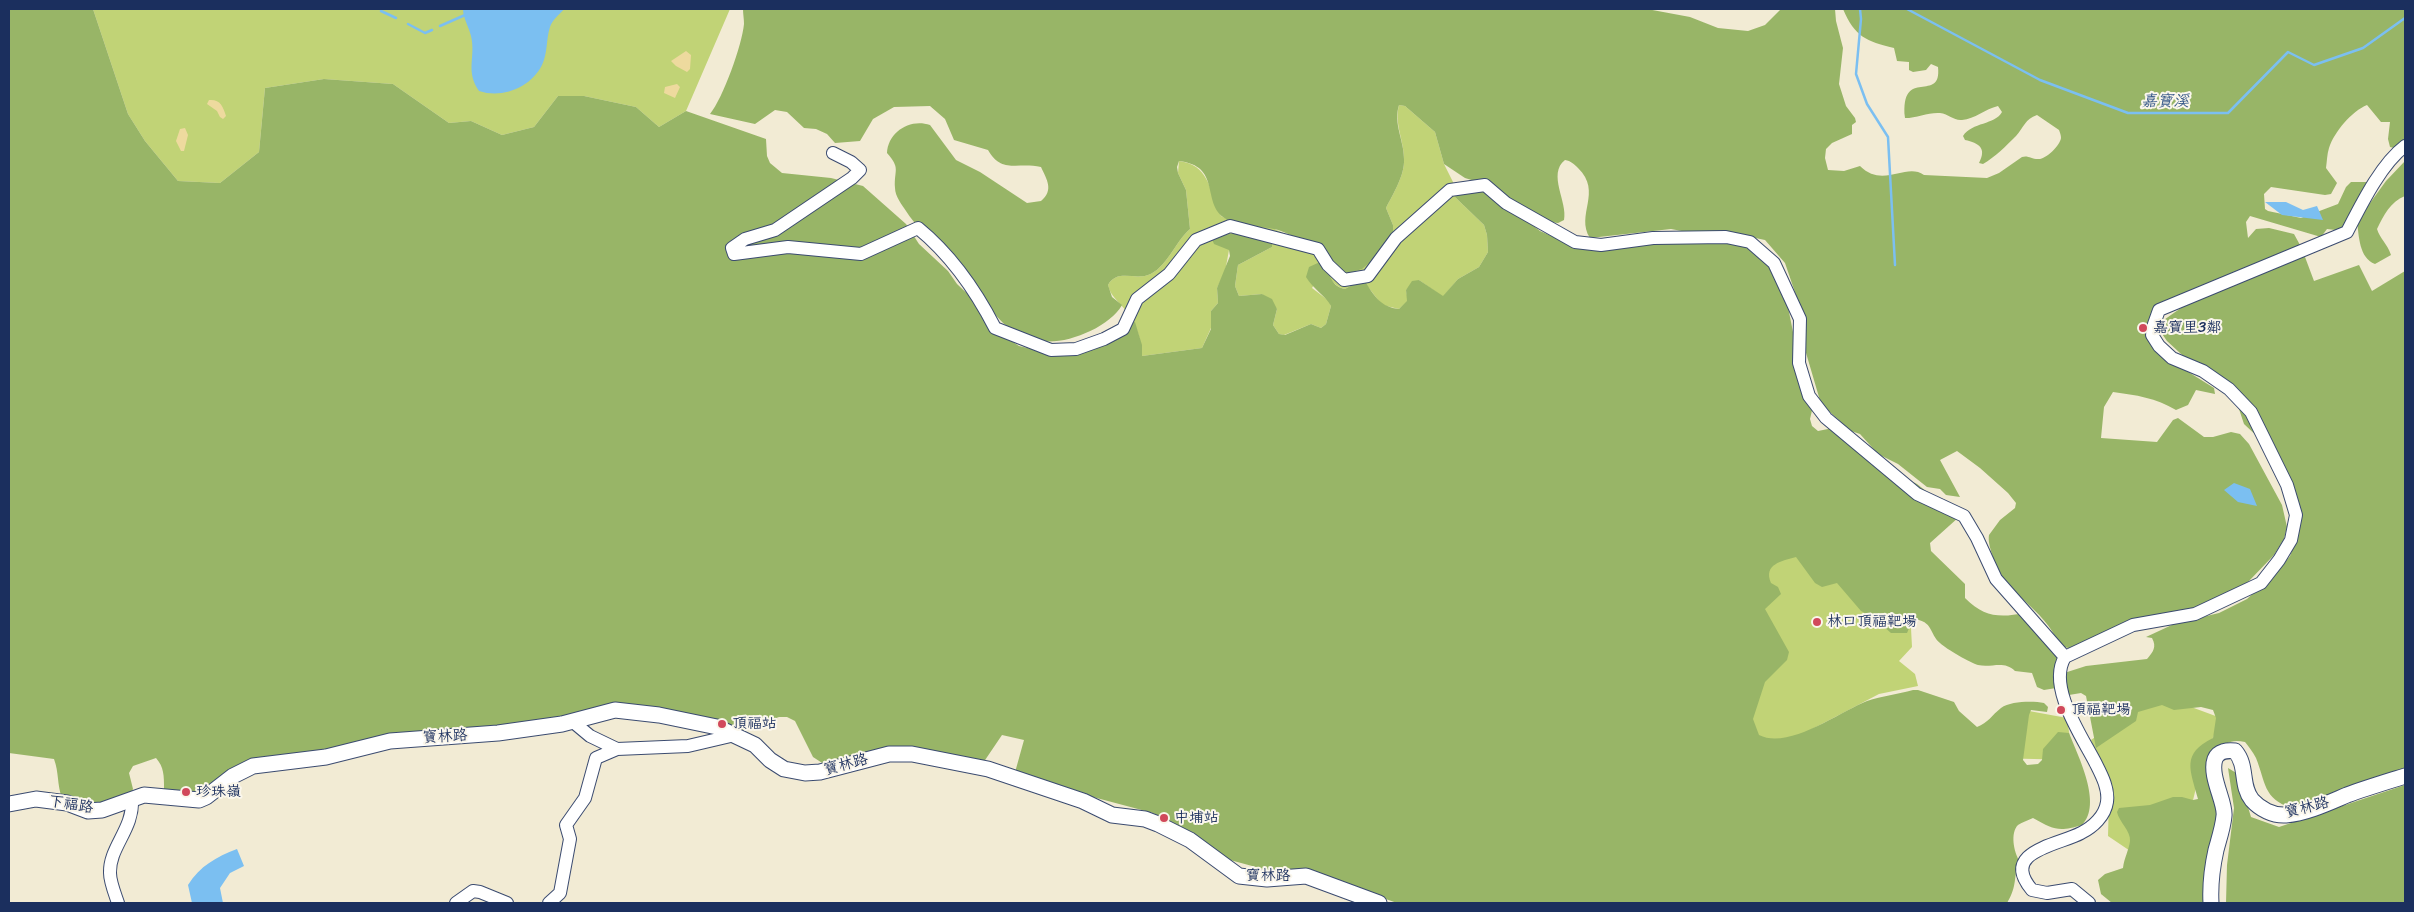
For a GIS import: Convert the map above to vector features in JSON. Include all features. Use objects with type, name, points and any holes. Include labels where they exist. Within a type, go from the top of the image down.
[{"type":"main road","name":"寶林路","points":[[132,799],[144,795],[199,800],[206,797],[233,776],[253,766],[326,757],[390,741],[498,733],[572,721],[615,710],[680,719],[717,728],[755,745],[770,760],[784,769],[805,773],[820,772],[888,754],[912,754],[988,769],[1083,801],[1112,815],[1145,819],[1158,824],[1190,840],[1238,876],[1267,878],[1306,876],[1379,903]]},
{"type":"main road","name":"寶林路","points":[[2211,903],[2210,878],[2225,814],[2218,795],[2215,774],[2215,759],[2220,754],[2228,750],[2235,751],[2244,767],[2244,784],[2247,794],[2254,802],[2272,814],[2285,815],[2323,806],[2405,776]]},
{"type":"main road","name":"下福路","points":[[9,804],[36,799],[67,803],[88,811],[102,810],[132,799]]},
{"type":"street","points":[[2089,903],[2072,889],[2048,893],[2032,890],[2025,882],[2022,870],[2027,859],[2035,850],[2080,834],[2094,825],[2107,803],[2103,778],[2060,688],[2059,666],[2064,657],[2133,625],[2194,614],[2261,582],[2280,560],[2291,540],[2296,515],[2287,485],[2251,412],[2230,390],[2216,380],[2203,371],[2172,358],[2166,352],[2152,335],[2159,310],[2347,232],[2362,204],[2385,170],[2405,146]]},
{"type":"street","points":[[833,153],[851,162],[860,170],[852,178],[775,230],[745,239],[732,248],[734,254],[788,247],[861,254],[918,228],[934,240],[979,296],[995,328],[1051,350],[1076,349],[1104,339],[1123,329],[1136,299],[1169,274],[1196,240],[1230,226],[1318,249],[1328,265],[1344,280],[1368,276],[1396,238],[1450,190],[1485,185],[1506,203],[1575,242],[1601,245],[1653,238],[1726,236],[1750,242],[1774,264],[1800,319],[1799,363],[1810,396],[1826,418],[1917,494],[1964,516],[1977,538],[1996,579],[2064,657]]},
{"type":"street","points":[[572,721],[590,736],[617,749]]},
{"type":"street","points":[[549,903],[560,893],[570,840],[566,825],[585,798],[596,758],[617,749],[688,746],[735,735]]},
{"type":"street","points":[[118,903],[110,873],[112,857],[130,822],[132,799]]},
{"type":"street","points":[[456,903],[473,891],[507,903]]},
{"type":"green space","points":[[9,9],[93,9],[128,114],[145,141],[178,181],[220,183],[259,152],[265,88],[324,79],[393,84],[449,123],[471,121],[502,135],[534,127],[558,96],[584,96],[636,107],[659,127],[686,111],[766,139],[767,156],[770,163],[782,173],[831,178],[863,186],[906,224],[919,244],[948,271],[957,284],[974,300],[998,332],[1019,346],[1049,353],[1074,354],[1127,323],[1135,322],[1142,345],[1142,356],[1202,348],[1211,329],[1211,311],[1218,303],[1217,288],[1230,256],[1229,250],[1214,244],[1212,239],[1218,236],[1233,234],[1250,235],[1272,241],[1272,247],[1238,265],[1235,286],[1239,296],[1262,294],[1272,299],[1277,309],[1273,325],[1279,334],[1285,335],[1311,324],[1321,328],[1326,324],[1331,306],[1306,277],[1309,267],[1320,262],[1327,269],[1336,285],[1345,289],[1354,284],[1366,283],[1372,293],[1383,304],[1393,308],[1399,309],[1407,301],[1406,290],[1412,281],[1419,280],[1443,296],[1458,279],[1479,267],[1488,252],[1487,235],[1484,225],[1456,198],[1454,193],[1489,191],[1540,231],[1572,245],[1642,241],[1747,243],[1783,282],[1795,342],[1814,402],[1810,419],[1812,426],[1818,431],[1833,428],[1869,460],[1917,484],[1959,517],[1930,543],[1931,551],[1965,584],[1965,598],[1979,609],[1992,614],[2025,613],[2060,654],[2056,688],[2044,690],[2037,687],[2032,673],[2015,671],[2002,665],[1978,665],[1959,656],[1940,643],[1928,625],[1920,620],[1913,619],[1907,633],[1891,633],[1874,618],[1861,611],[1837,583],[1822,587],[1815,583],[1796,557],[1775,564],[1770,571],[1771,583],[1778,587],[1781,594],[1765,609],[1789,652],[1787,660],[1765,682],[1753,719],[1759,735],[1771,738],[1785,738],[1799,734],[1867,701],[1913,690],[1954,702],[1959,711],[1977,727],[2001,708],[2010,704],[2022,702],[2044,703],[2048,707],[2047,712],[2031,710],[2029,715],[2023,760],[2027,765],[2038,764],[2042,760],[2043,749],[2058,732],[2069,733],[2087,780],[2090,805],[2088,816],[2082,825],[2068,829],[2057,829],[2033,818],[2018,825],[2014,833],[2014,842],[2019,860],[2013,891],[2007,903],[1397,903],[1302,869],[1278,873],[1230,860],[1193,841],[1168,821],[1153,813],[1014,776],[1024,740],[1002,735],[979,769],[889,757],[833,770],[813,757],[795,721],[787,717],[779,717],[740,731],[619,713],[279,760],[196,794],[171,794],[164,789],[163,772],[156,758],[133,766],[129,773],[133,789],[130,797],[107,805],[62,798],[54,759],[9,753]]},
{"type":"green space","points":[[93,9],[730,9],[686,111],[659,127],[636,107],[584,96],[558,96],[534,127],[502,135],[471,121],[449,123],[393,84],[324,79],[265,88],[259,152],[220,183],[178,181],[145,141],[128,114]]},
{"type":"green space","points":[[743,9],[1647,9],[1690,17],[1718,28],[1748,31],[1765,25],[1781,9],[1835,9],[1843,48],[1839,84],[1846,106],[1856,122],[1852,125],[1852,134],[1832,143],[1826,149],[1825,158],[1828,170],[1844,171],[1860,166],[1869,172],[1886,176],[1910,171],[1924,175],[1987,178],[1999,173],[2022,157],[2041,159],[2048,155],[2060,141],[2059,130],[2037,115],[2027,121],[2016,136],[1996,155],[1983,164],[1979,163],[1982,150],[1978,145],[1965,140],[1963,136],[1972,128],[1999,116],[2002,112],[1998,106],[1962,120],[1940,113],[1905,118],[1905,102],[1909,93],[1914,89],[1934,84],[1938,78],[1938,67],[1931,64],[1926,70],[1913,72],[1909,70],[1909,62],[1897,61],[1894,48],[1869,40],[1857,32],[1843,9],[2405,9],[2405,143],[2394,148],[2390,147],[2388,139],[2390,122],[2381,122],[2367,105],[2361,108],[2344,123],[2331,142],[2326,168],[2337,183],[2331,194],[2325,195],[2271,187],[2264,194],[2265,209],[2268,211],[2301,218],[2338,204],[2346,187],[2351,182],[2371,182],[2344,231],[2327,229],[2321,237],[2250,216],[2246,222],[2248,238],[2256,229],[2269,228],[2294,234],[2300,245],[2157,308],[2158,353],[2214,388],[2215,394],[2196,390],[2188,405],[2176,410],[2153,400],[2113,392],[2104,407],[2101,438],[2157,442],[2173,420],[2178,418],[2204,437],[2213,437],[2231,432],[2240,434],[2249,444],[2282,505],[2287,527],[2284,539],[2274,555],[2249,581],[2214,604],[2071,649],[2059,645],[2053,632],[2004,579],[1997,568],[1990,547],[1989,535],[2000,520],[2015,508],[2016,503],[2008,493],[1957,451],[1940,460],[1960,497],[1946,495],[1940,489],[1927,487],[1898,464],[1878,454],[1860,434],[1851,431],[1821,404],[1804,346],[1799,304],[1785,263],[1765,240],[1741,235],[1703,235],[1671,229],[1590,238],[1585,221],[1589,195],[1588,186],[1585,177],[1578,168],[1565,160],[1560,166],[1558,173],[1564,220],[1558,223],[1540,221],[1494,187],[1465,178],[1444,164],[1435,132],[1405,106],[1399,105],[1397,119],[1404,152],[1404,165],[1398,184],[1386,208],[1393,225],[1393,232],[1376,257],[1362,269],[1345,274],[1314,250],[1290,235],[1274,229],[1237,224],[1223,217],[1213,202],[1206,177],[1201,170],[1192,164],[1179,161],[1177,167],[1186,190],[1190,229],[1165,261],[1148,275],[1121,276],[1112,280],[1108,285],[1112,297],[1122,305],[1116,313],[1098,327],[1063,340],[1052,342],[1038,340],[1016,332],[1001,321],[967,275],[913,221],[896,194],[896,169],[887,153],[891,139],[901,128],[915,123],[930,125],[956,160],[980,172],[1027,203],[1041,201],[1047,193],[1048,185],[1041,167],[1005,165],[993,157],[988,150],[954,140],[945,119],[930,106],[894,107],[873,119],[860,141],[835,143],[827,134],[816,129],[804,128],[787,112],[775,110],[755,124],[710,114],[721,96],[736,57],[744,24]]},
{"type":"green space","points":[[1399,105],[1405,106],[1435,132],[1444,164],[1456,188],[1456,198],[1484,225],[1487,235],[1488,252],[1479,267],[1458,279],[1443,297],[1419,280],[1406,290],[1408,301],[1399,309],[1382,305],[1365,283],[1354,284],[1345,289],[1337,286],[1330,277],[1325,265],[1312,288],[1329,301],[1331,306],[1326,324],[1321,328],[1311,324],[1284,335],[1279,334],[1273,325],[1277,309],[1262,294],[1239,296],[1235,286],[1238,265],[1272,247],[1229,250],[1225,272],[1217,288],[1218,303],[1211,311],[1211,328],[1202,348],[1142,356],[1139,335],[1134,322],[1113,296],[1108,285],[1116,277],[1143,276],[1154,272],[1190,229],[1186,190],[1178,173],[1179,161],[1189,163],[1202,172],[1221,216],[1237,224],[1270,227],[1299,240],[1393,225],[1386,208],[1398,184],[1404,165],[1404,152],[1398,125]]},
{"type":"green space","points":[[2405,161],[2405,196],[2391,205],[2377,229],[2391,255],[2375,264],[2363,252],[2359,240],[2357,221],[2386,181]]},
{"type":"green space","points":[[2300,255],[2305,257],[2314,281],[2359,265],[2372,291],[2405,271],[2405,770],[2368,786],[2291,808],[2282,804],[2270,794],[2256,758],[2245,742],[2233,741],[2226,743],[2218,751],[2219,823],[2216,903],[2112,903],[2101,894],[2098,880],[2105,874],[2123,868],[2130,837],[2118,816],[2119,808],[2150,805],[2173,797],[2198,799],[2192,779],[2190,763],[2196,750],[2213,738],[2216,718],[2213,710],[2201,707],[2174,710],[2162,705],[2138,712],[2136,721],[2096,748],[2086,696],[2081,693],[2069,695],[2061,674],[2086,666],[2147,659],[2153,652],[2154,644],[2152,638],[2146,637],[2174,624],[2219,613],[2247,599],[2279,570],[2290,556],[2297,537],[2284,481],[2261,440],[2244,424],[2236,400],[2219,389],[2167,341],[2160,331],[2161,322],[2188,303]]},
{"type":"green space","name":"林口頂福靶場","points":[[1721,480],[1898,625],[1911,628],[1912,647],[1899,661],[1915,674],[1918,686],[1879,694],[1751,761]]},
{"type":"green space","points":[[2156,694],[2221,718],[2201,767],[2188,821],[2145,861],[2108,836],[2108,798],[2101,765],[2091,740]]},
{"type":"green space","points":[[2029,711],[2067,718],[2073,760],[1995,758]]},
{"type":"green space","points":[[2228,768],[2238,774],[2251,817],[2279,827],[2405,785],[2405,903],[2226,903],[2227,865],[2234,808]]},
{"type":"sand","points":[[686,51],[691,55],[690,69],[687,72],[671,61]]},
{"type":"sand","points":[[677,84],[680,87],[675,98],[664,93],[665,87]]},
{"type":"sand","points":[[209,100],[216,101],[224,109],[226,116],[223,119],[217,111],[207,104]]},
{"type":"sand","points":[[185,128],[188,135],[184,151],[181,151],[176,141],[180,129]]},
{"type":"water","points":[[463,9],[564,9],[551,24],[544,60],[537,73],[524,85],[515,89],[507,92],[488,93],[479,91],[475,84],[472,70],[472,44]]},
{"type":"water","points":[[2265,202],[2286,202],[2303,210],[2317,206],[2323,220],[2282,215]]},
{"type":"water","points":[[2234,483],[2250,489],[2257,506],[2238,502],[2224,490]]},
{"type":"water","points":[[237,849],[244,866],[230,873],[220,888],[223,903],[192,903],[188,885],[198,872],[222,855]]},
{"type":"waterway","points":[[1860,9],[1861,19],[1856,74],[1867,104],[1888,137],[1895,265]]},
{"type":"waterway","name":"嘉寶溪","points":[[1907,9],[2040,80],[2128,113],[2228,113],[2288,52],[2314,65],[2363,48],[2405,18]]},
{"type":"waterway","name":"嘉寶溪","points":[[381,11],[396,18]]},
{"type":"waterway","name":"嘉寶溪","points":[[440,26],[465,15]]},
{"type":"waterway","name":"嘉寶溪","points":[[408,24],[425,33],[432,30]]},
{"type":"place","name":"嘉寶里3鄰","points":[[2143,328]]},
{"type":"place","name":"林口頂福靶場","points":[[1817,622]]},
{"type":"place","name":"頂福靶場","points":[[2061,710]]},
{"type":"place","name":"頂福站","points":[[722,724]]},
{"type":"place","name":"珍珠嶺","points":[[186,792]]},
{"type":"place","name":"中埔站","points":[[1164,818]]}]
